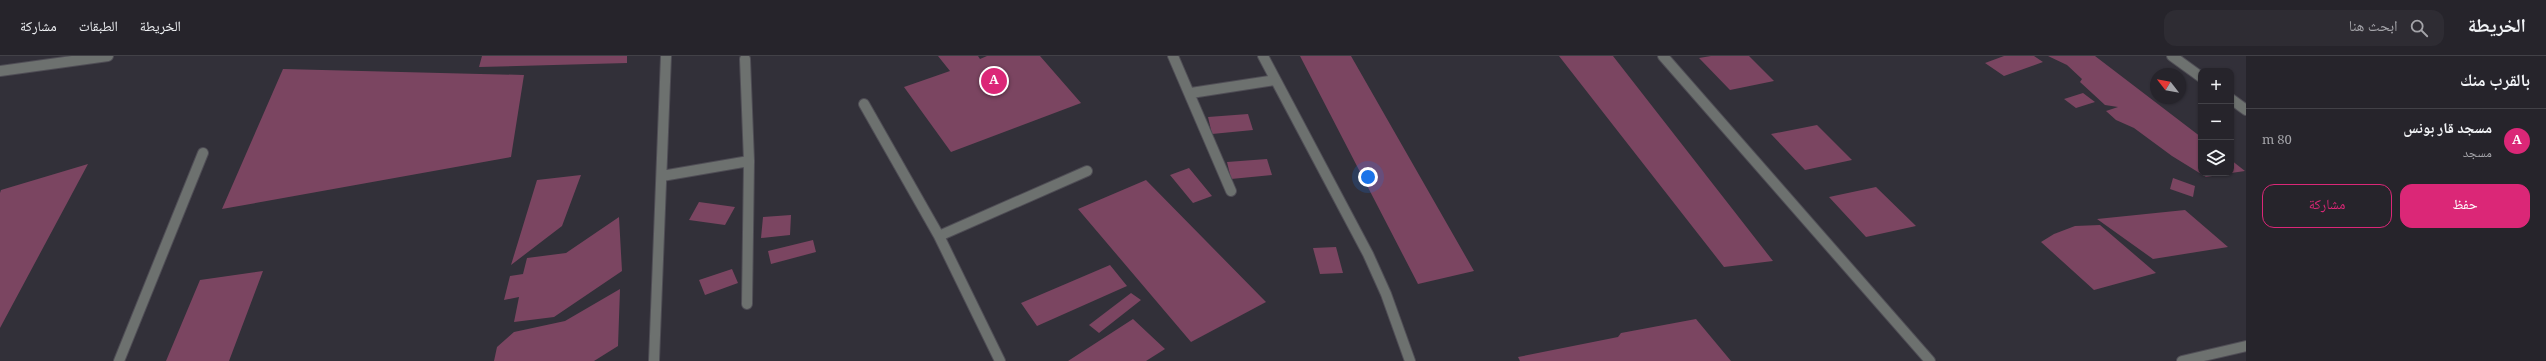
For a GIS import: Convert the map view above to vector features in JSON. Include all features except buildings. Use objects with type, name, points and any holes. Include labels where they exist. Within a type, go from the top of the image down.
[{"type":"street","points":[[0,71],[108,56]]},
{"type":"street","points":[[654,361],[666,56]]},
{"type":"street","points":[[1173,56],[1191,93],[1231,191]]},
{"type":"street","points":[[1263,56],[1368,254],[1386,294],[1410,361]]},
{"type":"street","points":[[1663,56],[1930,361]]},
{"type":"street","points":[[2172,56],[2198,75]]},
{"type":"street","points":[[745,59],[749,162],[747,304]]},
{"type":"street","points":[[1191,93],[1275,80]]},
{"type":"street","points":[[2234,101],[2246,110]]},
{"type":"street","points":[[864,104],[939,236],[1000,361]]},
{"type":"street","points":[[119,361],[203,153]]},
{"type":"street","points":[[662,176],[749,162]]},
{"type":"street","points":[[939,236],[1087,171]]},
{"type":"street","points":[[2182,361],[2246,346]]},
{"type":"place","name":"مسجد قار بونس","points":[[994,81]]}]
